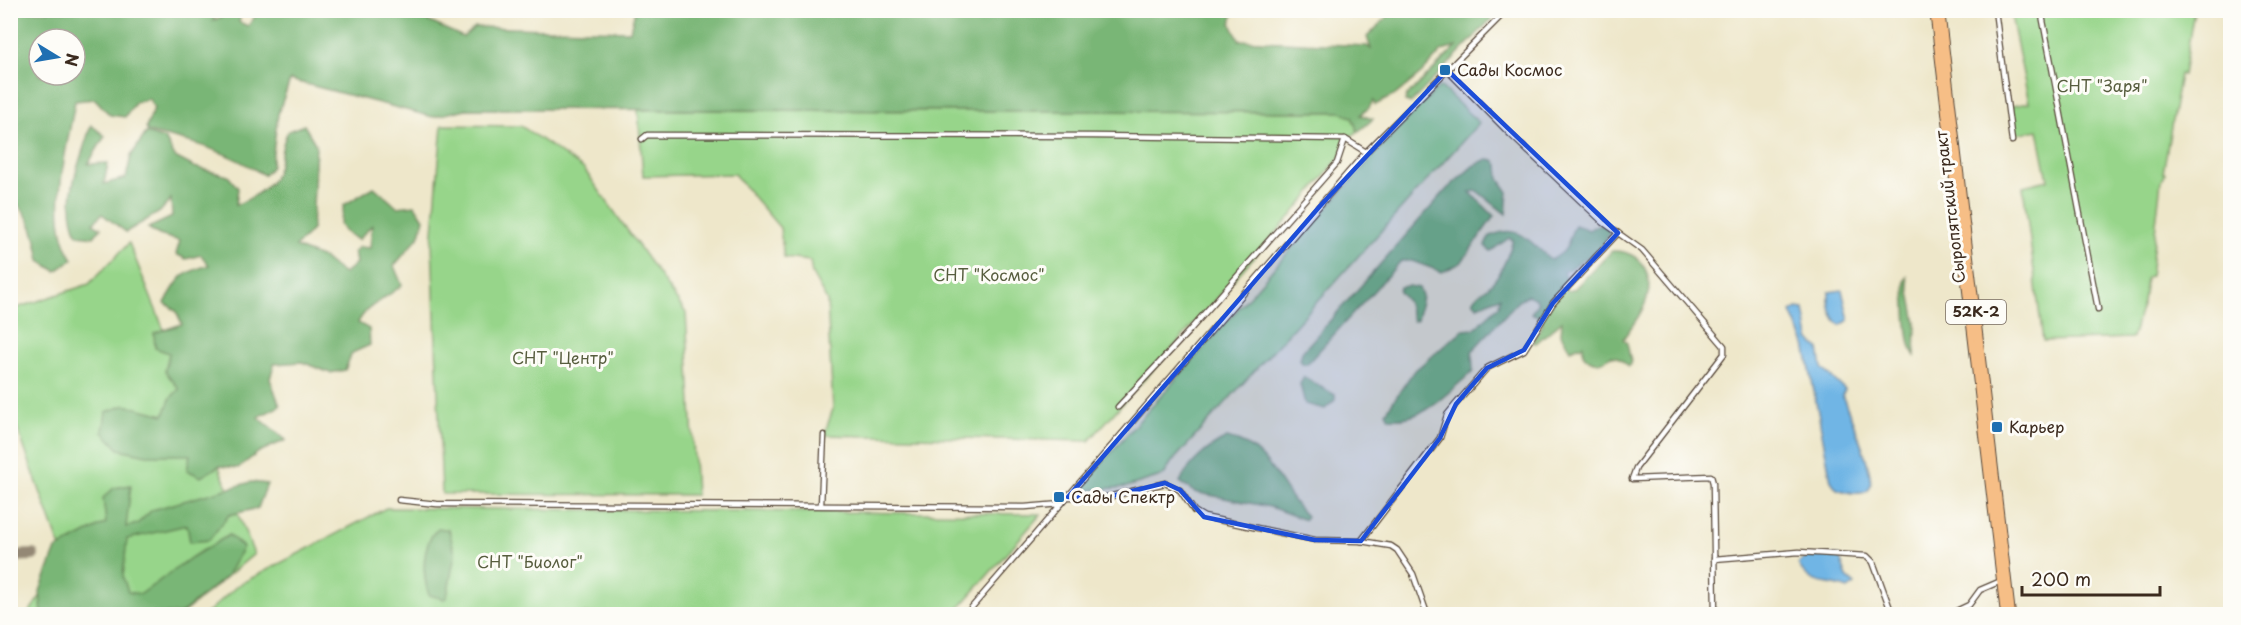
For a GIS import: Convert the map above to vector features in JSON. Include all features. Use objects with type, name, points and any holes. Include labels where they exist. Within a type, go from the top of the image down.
[{"type":"main road","name":"Сыропятский тракт","points":[[1934,10],[2005,615]]},
{"type":"main road","name":"Сыропятский тракт","points":[[1940,10],[2011,615]]},
{"type":"street","points":[[966,615],[1366,152],[1507,10]]},
{"type":"street","points":[[1995,10],[2012,141]]},
{"type":"street","points":[[2041,10],[2083,219],[2098,309]]},
{"type":"street","points":[[1447,70],[1510,135],[1618,233],[1642,250],[1725,349],[1724,354],[1636,468],[1632,479],[1710,476],[1713,483],[1715,615]]},
{"type":"street","points":[[642,139],[647,135],[1345,140],[1366,152]]},
{"type":"street","points":[[1118,407],[1189,331],[1337,163],[1345,140]]},
{"type":"street","points":[[1361,541],[1440,438],[1447,415],[1456,404],[1487,368],[1524,350],[1553,303],[1618,233]]},
{"type":"street","points":[[821,505],[824,435]]},
{"type":"street","points":[[1068,497],[1108,498],[1165,483],[1180,490],[1194,511],[1204,517],[1315,540],[1361,541],[1391,546],[1397,550],[1413,574],[1427,615]]},
{"type":"street","points":[[399,500],[437,504],[1024,507],[1061,504]]},
{"type":"street","points":[[1714,559],[1799,552],[1867,556],[1873,561],[1892,615]]},
{"type":"street","points":[[1950,615],[1969,605],[1980,590],[2002,581]]},
{"type":"highlighted area","points":[[1447,70],[1618,233],[1553,303],[1524,350],[1487,368],[1456,404],[1440,438],[1361,541],[1315,540],[1204,517],[1180,490],[1165,483],[1108,497],[1068,497],[1320,206]]},
{"type":"green space","points":[[635,10],[1234,10],[1231,24],[1239,40],[1367,46],[1371,49],[1367,37],[1393,11],[1499,11],[1411,103],[1405,101],[1406,97],[1456,47],[1442,51],[1422,73],[1395,95],[1375,105],[1373,101],[1369,108],[1360,115],[1373,119],[1358,132],[1352,117],[1341,112],[466,109],[433,117],[290,80],[278,114],[271,168],[264,175],[236,159],[208,148],[148,132],[146,128],[154,108],[149,99],[136,102],[125,117],[110,115],[95,99],[75,101],[59,203],[65,242],[73,259],[56,271],[40,261],[32,226],[23,211],[11,198],[11,11],[216,11],[213,21],[232,11],[242,11],[239,22],[248,26],[259,11],[429,11],[428,21],[463,37],[475,27],[630,31]]},
{"type":"green space","name":"СНТ \"Заря\"","points":[[2010,11],[2194,11],[2183,75],[2180,74],[2163,173],[2165,173],[2161,181],[2150,276],[2146,278],[2143,302],[2132,338],[2043,341],[2023,186],[2048,180],[2038,130],[2015,134],[2011,106],[2029,103]]},
{"type":"green space","points":[[1440,86],[1479,123],[1171,463],[1164,475],[1126,487],[1077,491],[1398,128]]},
{"type":"green space","name":"СНТ \"Космос\"","points":[[638,110],[1341,112],[1352,117],[1358,132],[1345,139],[1342,155],[1291,216],[1089,441],[824,435],[833,409],[827,301],[812,274],[810,261],[784,258],[780,228],[734,174],[643,176]]},
{"type":"green space","points":[[91,125],[105,136],[88,164],[108,163],[104,184],[126,178],[131,156],[146,133],[165,139],[175,157],[194,167],[228,176],[238,188],[236,205],[267,186],[276,174],[288,131],[304,125],[316,145],[312,230],[295,247],[323,258],[344,274],[356,263],[354,252],[359,247],[370,248],[372,225],[358,240],[344,231],[340,224],[344,205],[374,187],[397,207],[415,205],[424,219],[420,235],[394,266],[402,285],[366,311],[358,323],[369,329],[370,345],[352,353],[345,370],[330,373],[302,362],[274,364],[270,379],[280,406],[258,417],[286,440],[259,452],[238,468],[219,466],[201,477],[187,470],[190,455],[147,455],[119,449],[103,432],[106,412],[125,405],[164,415],[170,399],[179,389],[165,371],[169,353],[155,348],[154,333],[182,324],[176,311],[165,303],[182,277],[209,265],[201,255],[186,259],[176,254],[180,241],[159,235],[148,228],[172,217],[171,199],[160,212],[126,232],[102,214],[93,223],[101,228],[94,237],[78,235],[71,209],[72,195],[74,180]]},
{"type":"green space","name":"СНТ \"Центр\"","points":[[442,125],[521,126],[584,169],[686,313],[696,495],[442,494],[432,244]]},
{"type":"green space","points":[[1487,159],[1494,160],[1498,165],[1499,179],[1508,192],[1506,214],[1477,191],[1470,192],[1494,216],[1461,263],[1442,272],[1412,261],[1401,261],[1307,364],[1303,364],[1300,360],[1302,352],[1447,189],[1473,166]]},
{"type":"green space","points":[[1599,224],[1610,230],[1608,237],[1591,255],[1564,272],[1567,281],[1565,288],[1569,291],[1574,289],[1612,251],[1630,254],[1642,264],[1646,271],[1649,288],[1640,314],[1623,339],[1627,343],[1631,362],[1629,366],[1617,357],[1611,356],[1600,362],[1593,362],[1583,354],[1583,345],[1570,350],[1561,334],[1562,321],[1536,343],[1532,342],[1543,323],[1540,317],[1531,313],[1538,304],[1536,299],[1528,295],[1518,301],[1472,351],[1473,372],[1425,410],[1402,418],[1389,418],[1386,412],[1413,372],[1463,330],[1474,329],[1499,306],[1500,297],[1477,306],[1473,301],[1498,275],[1513,240],[1509,238],[1491,251],[1485,246],[1489,237],[1508,231],[1516,232],[1523,235],[1551,260],[1566,248],[1575,225],[1589,230]]},
{"type":"green space","points":[[129,243],[254,554],[182,614],[28,614],[65,560],[11,411],[11,310],[89,284]]},
{"type":"green space","points":[[1907,277],[1916,322],[1915,356],[1909,341],[1905,281]]},
{"type":"green space","points":[[1400,287],[1419,288],[1422,296],[1417,320],[1413,321],[1407,301],[1399,292]]},
{"type":"green space","points":[[1304,377],[1335,395],[1335,400],[1325,409],[1305,404],[1300,384]]},
{"type":"green space","points":[[1227,438],[1242,443],[1264,459],[1306,516],[1305,520],[1270,507],[1194,492],[1180,482],[1200,456]]},
{"type":"green space","points":[[251,482],[267,484],[258,508],[229,515],[209,540],[190,542],[187,525],[127,539],[123,577],[128,592],[141,594],[192,557],[229,535],[243,547],[227,576],[180,614],[42,614],[40,591],[56,549],[106,523],[103,498],[114,488],[131,485],[126,527],[137,524],[152,510]]},
{"type":"green space","name":"СНТ \"Биолог\"","points":[[386,508],[1041,514],[954,614],[206,614],[238,585]]},
{"type":"green space","points":[[438,528],[449,530],[455,554],[447,597],[444,599],[429,595],[424,569],[428,542]]},
{"type":"water","points":[[1842,290],[1849,320],[1841,325],[1833,315],[1829,292]]},
{"type":"water","points":[[1797,308],[1804,309],[1809,339],[1819,349],[1822,368],[1845,390],[1842,395],[1866,458],[1871,482],[1869,489],[1862,493],[1837,489],[1831,481],[1805,344],[1791,312]]},
{"type":"water","points":[[1839,556],[1847,577],[1855,584],[1848,589],[1814,581],[1803,572],[1798,564],[1807,557]]},
{"type":"taxiway","points":[[10,556],[33,555]]},
{"type":"place","name":"Сады Космос","points":[[1445,70]]},
{"type":"place","name":"Карьер","points":[[1997,427]]},
{"type":"place","name":"Сады Спектр","points":[[1059,497]]}]
